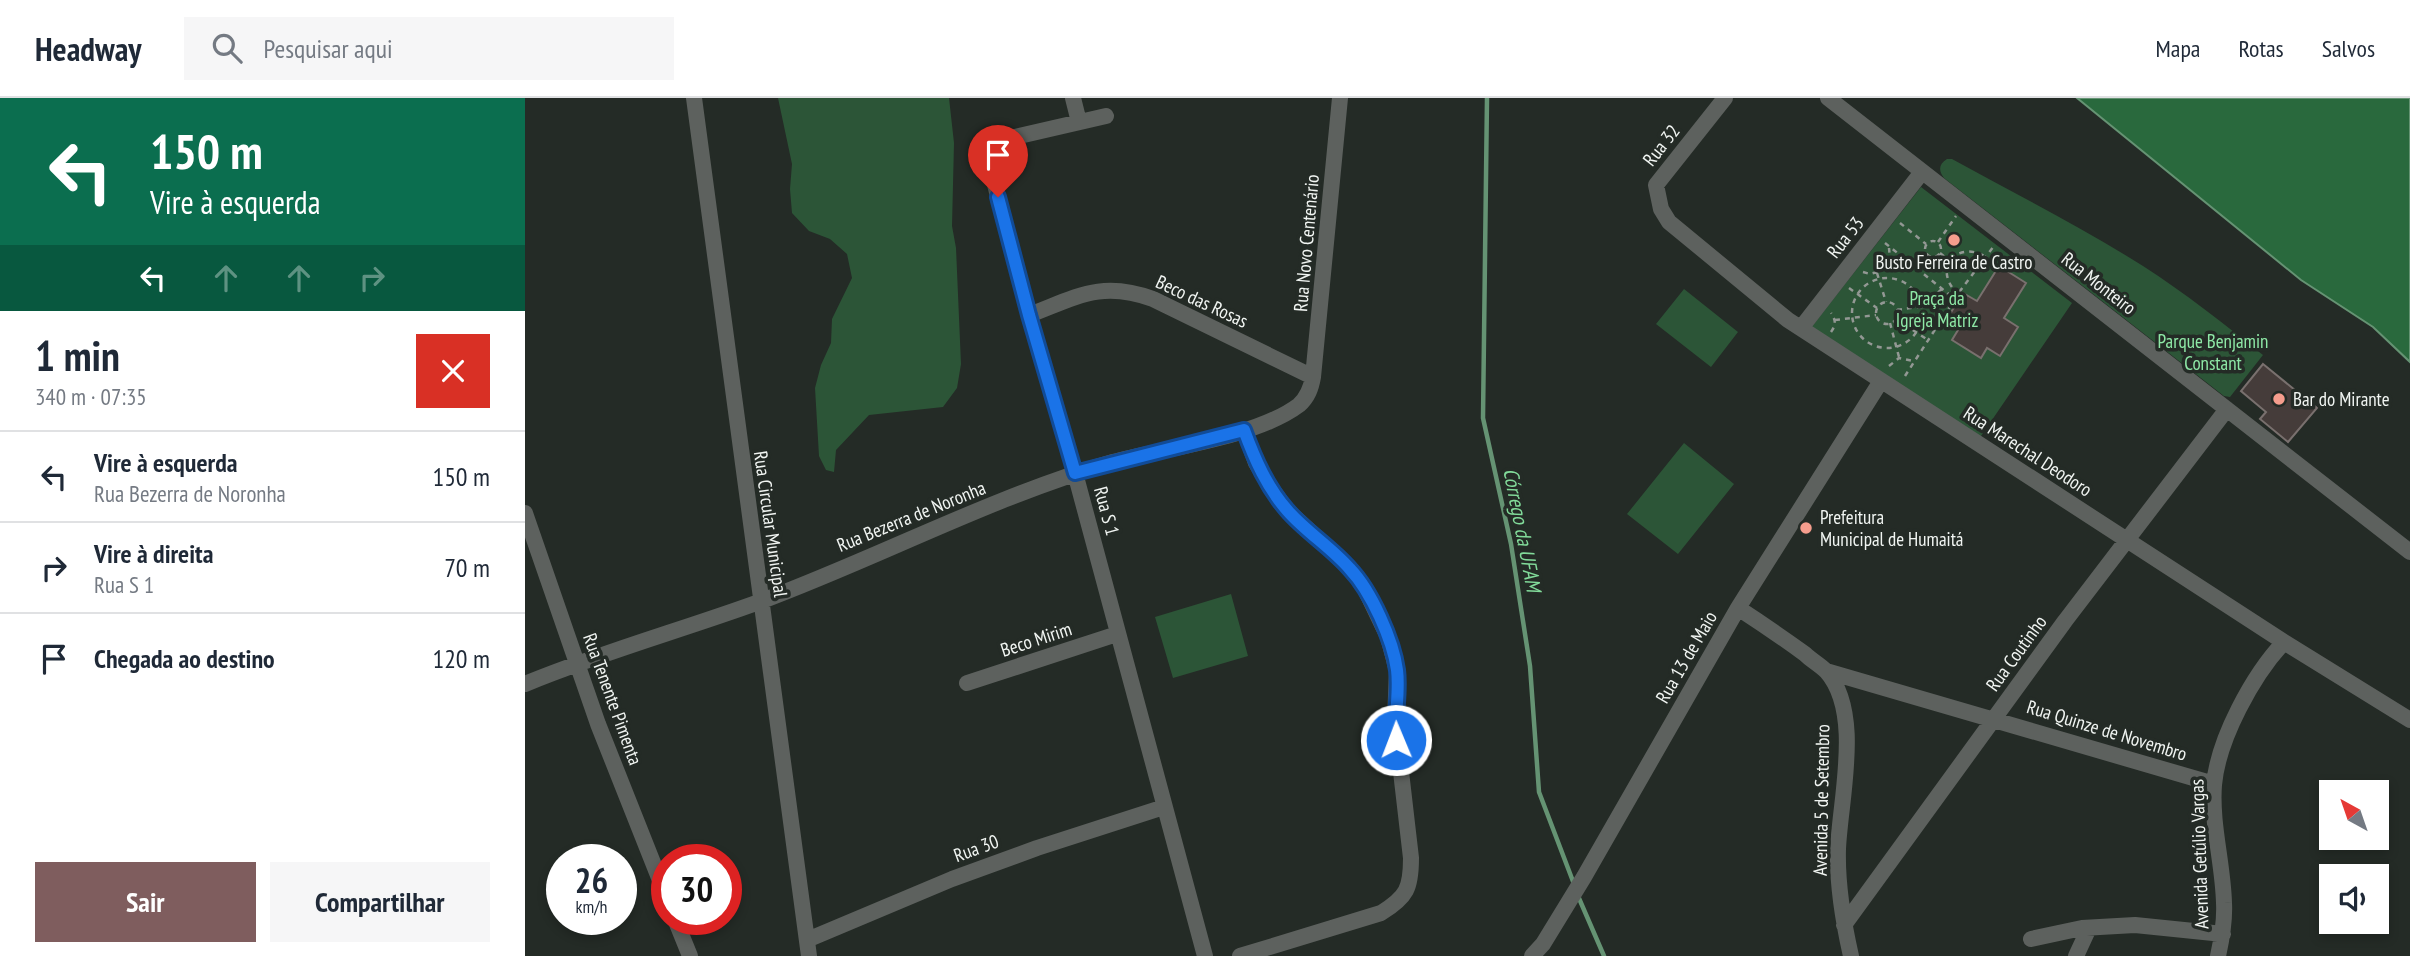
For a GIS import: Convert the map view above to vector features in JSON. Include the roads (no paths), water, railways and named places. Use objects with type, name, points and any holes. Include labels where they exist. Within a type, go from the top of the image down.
[{"type":"street","name":"Rua Circular Municipal","points":[[694,98],[808,948]]},
{"type":"street","points":[[1073,98],[1079,122]]},
{"type":"street","name":"Rua Novo Centenário","points":[[1312,384],[1341,98]]},
{"type":"street","name":"Rua 32","points":[[1656,185],[1725,98]]},
{"type":"street","name":"Rua Monteiro","points":[[1828,98],[2410,552]]},
{"type":"street","name":"Rua S 1","points":[[1106,116],[1003,142],[992,161],[992,173],[1205,956]]},
{"type":"street","name":"Rua 53","points":[[1801,328],[1922,172]]},
{"type":"street","name":"Rua Marechal Deodoro","points":[[1656,185],[1661,209],[1669,222],[1801,328],[2284,642],[2410,720]]},
{"type":"street","name":"Beco das Rosas","points":[[1029,315],[1097,290],[1132,292],[1153,299],[1312,384]]},
{"type":"street","name":"Rua 13 de Maio","points":[[1532,956],[1543,944],[1584,877],[1738,608],[1881,381]]},
{"type":"street","name":"Rua Bezerra de Noronha","points":[[525,684],[578,663],[760,601],[928,530],[1075,473],[1244,430],[1300,404],[1312,384]]},
{"type":"street","name":"Rua Coutinho","points":[[1844,925],[2127,540],[2227,409]]},
{"type":"street","points":[[1240,956],[1381,913],[1399,902],[1407,890],[1411,876],[1395,720],[1397,671],[1388,637],[1364,587],[1350,568],[1287,510],[1269,485],[1256,463],[1244,430]]},
{"type":"street","name":"Rua Tenente Pimenta","points":[[525,513],[598,724],[651,858]]},
{"type":"street","name":"Avenida 5 de Setembro","points":[[1738,608],[1826,671],[1840,697],[1845,720],[1846,754],[1838,851],[1840,894],[1851,956]]},
{"type":"street","name":"Beco Mirim","points":[[967,683],[1117,634]]},
{"type":"street","name":"Avenida Getúlio Vargas","points":[[2218,956],[2223,934],[2224,903],[2214,784],[2222,752],[2251,682],[2267,659],[2284,642]]},
{"type":"street","name":"Rua Quinze de Novembro","points":[[1826,671],[2214,784]]},
{"type":"street","name":"Rua 30","points":[[808,948],[976,870],[1164,807]]},
{"type":"street","points":[[2031,939],[2089,928],[2135,925],[2223,934]]},
{"type":"street","points":[[2076,956],[2089,928]]},
{"type":"street","points":[[681,935],[690,956]]},
{"type":"waterway","name":"Córrego da UFAM","points":[[1487,98],[1483,418],[1511,544],[1530,666],[1539,792],[1574,884]]},
{"type":"waterway","name":"Córrego da UFAM","points":[[1578,896],[1604,956]]},
{"type":"place","name":"Busto Ferreira de Castro","points":[[1954,240]]},
{"type":"place","name":"Bar do Mirante","points":[[2279,399]]},
{"type":"place","name":"Prefeitura Municipal de Humaitá","points":[[1806,528]]},
{"type":"park label","name":"Praça da Igreja Matriz","points":[[1937,309]]},
{"type":"park label","name":"Parque Benjamin Constant","points":[[2213,352]]}]
